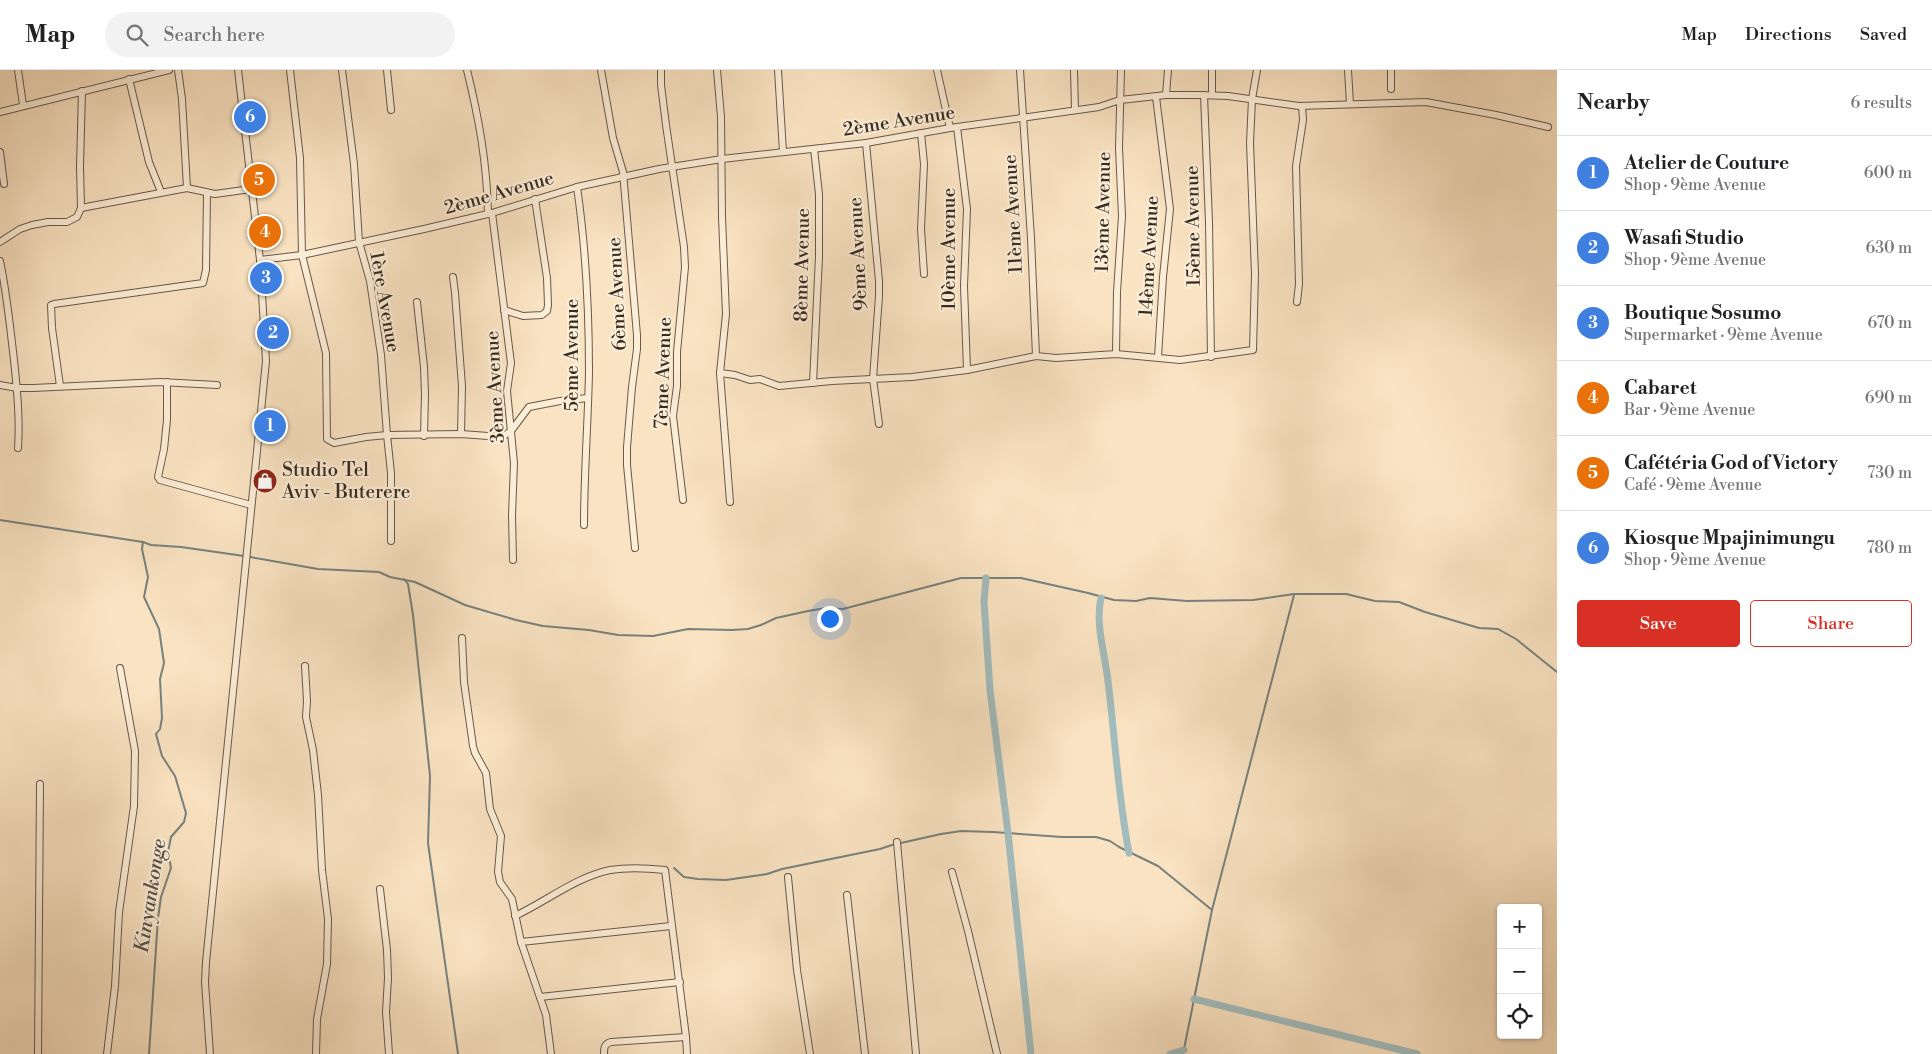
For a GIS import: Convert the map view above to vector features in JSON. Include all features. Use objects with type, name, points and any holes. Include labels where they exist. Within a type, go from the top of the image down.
[{"type":"street","points":[[18,70],[23,105]]},
{"type":"street","points":[[0,112],[169,70]]},
{"type":"street","points":[[178,70],[182,98],[188,188]]},
{"type":"street","points":[[210,1054],[205,982],[206,962],[266,361],[260,260],[238,70]]},
{"type":"street","points":[[290,70],[300,158],[302,255],[326,354],[328,439],[334,443],[366,436],[387,435],[461,434],[502,437],[512,431],[529,407],[588,398]]},
{"type":"street","name":"1ère Avenue","points":[[342,70],[354,164],[359,242],[370,281],[378,330],[392,496],[391,540]]},
{"type":"street","points":[[387,70],[391,110]]},
{"type":"street","name":"3ème Avenue","points":[[467,70],[485,153],[490,213],[511,363],[507,391],[514,463],[513,560]]},
{"type":"street","name":"6ème Avenue","points":[[601,70],[614,138],[622,167],[637,342],[627,447],[635,548]]},
{"type":"street","points":[[661,70],[661,85],[672,167]]},
{"type":"street","points":[[717,70],[722,159],[726,314],[720,373],[730,502]]},
{"type":"street","points":[[778,70],[783,152]]},
{"type":"street","name":"10ème Avenue","points":[[937,70],[954,127],[967,209],[964,286],[967,370]]},
{"type":"street","name":"11ème Avenue","points":[[1020,70],[1031,238],[1036,356]]},
{"type":"street","points":[[1074,70],[1075,110]]},
{"type":"street","name":"13ème Avenue","points":[[1116,354],[1116,292],[1122,216],[1119,148],[1121,70]]},
{"type":"street","points":[[1166,96],[1168,70]]},
{"type":"street","name":"15ème Avenue","points":[[1211,357],[1208,95],[1212,70]]},
{"type":"street","points":[[720,373],[750,380],[760,380],[779,386],[897,379],[967,370],[1013,359],[1036,356],[1056,358],[1116,354],[1180,360],[1251,351],[1254,347],[1254,234],[1250,161],[1252,99],[1257,70]]},
{"type":"street","points":[[1348,70],[1350,104]]},
{"type":"street","points":[[1391,70],[1392,89]]},
{"type":"street","points":[[129,79],[148,162],[161,192]]},
{"type":"street","points":[[0,242],[32,225],[72,221],[77,217],[81,208],[82,91]]},
{"type":"street","name":"2ème Avenue","points":[[260,260],[302,255],[424,229],[490,213],[577,186],[623,176],[722,159],[866,143],[954,127],[1099,106],[1120,100],[1208,95],[1302,106],[1415,102],[1442,104],[1548,127]]},
{"type":"street","name":"14ème Avenue","points":[[1156,97],[1170,209],[1158,357]]},
{"type":"street","points":[[1297,302],[1300,284],[1297,155],[1303,120],[1302,106]]},
{"type":"street","points":[[921,133],[924,170],[921,229],[924,274]]},
{"type":"street","name":"9ème Avenue","points":[[866,143],[879,296],[873,379],[879,424]]},
{"type":"street","name":"8ème Avenue","points":[[812,383],[819,230],[819,194],[814,149]]},
{"type":"street","points":[[0,152],[4,184]]},
{"type":"street","name":"7ème Avenue","points":[[672,167],[684,247],[685,267],[676,352],[677,386],[673,416],[684,500]]},
{"type":"street","name":"5ème Avenue","points":[[577,186],[588,287],[588,398],[584,525]]},
{"type":"street","points":[[81,208],[188,188],[207,193],[251,189]]},
{"type":"street","points":[[60,386],[52,328],[51,305],[203,283],[206,270],[207,193]]},
{"type":"street","points":[[504,310],[523,316],[542,315],[547,311],[547,278],[534,199]]},
{"type":"street","points":[[0,261],[5,283],[16,388],[18,448]]},
{"type":"street","points":[[453,277],[462,386],[461,434]]},
{"type":"street","points":[[417,302],[424,368],[424,436]]},
{"type":"street","points":[[167,382],[168,420],[158,477],[160,480],[251,505]]},
{"type":"street","points":[[0,385],[16,388],[167,382],[217,385]]},
{"type":"street","points":[[462,638],[464,682],[472,746],[486,772],[490,809],[501,836],[498,872],[500,882],[512,898],[522,942],[546,1015],[551,1054]]},
{"type":"street","points":[[305,666],[306,717],[318,796],[322,870],[328,919],[327,964],[317,1019],[316,1054]]},
{"type":"street","points":[[107,1054],[115,986],[119,912],[134,806],[135,752],[120,668]]},
{"type":"street","points":[[38,1054],[40,784]]},
{"type":"street","points":[[897,844],[916,1054]]},
{"type":"street","points":[[515,916],[588,877],[609,870],[624,868],[665,870],[680,982],[687,1054]]},
{"type":"street","points":[[952,872],[968,930],[997,1054]]},
{"type":"street","points":[[788,877],[797,970],[810,1054]]},
{"type":"street","points":[[380,889],[387,950],[386,1012],[388,1054]]},
{"type":"street","points":[[847,895],[864,1054]]},
{"type":"street","points":[[522,942],[671,926]]},
{"type":"street","points":[[540,997],[680,982]]},
{"type":"street","points":[[604,1054],[604,1047],[607,1043],[611,1042],[686,1037]]},
{"type":"waterway","name":"Kinyankonge","points":[[0,520],[143,542],[142,549],[148,577],[144,597],[159,629],[164,663],[160,679],[162,718],[160,729],[156,734],[162,756],[175,776],[186,813],[184,822],[171,837],[168,852],[171,868],[161,897],[149,1054]]},
{"type":"waterway","points":[[143,542],[151,545],[181,547],[244,556],[318,569],[379,572],[390,577],[415,582],[465,605],[516,620],[543,626],[589,630],[618,635],[653,636],[688,629],[748,629],[776,618],[826,608],[843,609],[961,578],[1021,578],[1114,600],[1136,601],[1150,598],[1187,601],[1253,600],[1294,594],[1346,594],[1375,601],[1399,602],[1479,628],[1498,629],[1516,639],[1557,672]]},
{"type":"waterway","points":[[986,578],[984,602],[990,690],[1008,833],[1031,1054]]},
{"type":"waterway","points":[[404,579],[408,584],[413,615],[430,776],[428,843],[458,1054]]},
{"type":"waterway","points":[[1183,1054],[1212,910],[1294,595]]},
{"type":"waterway","points":[[1101,598],[1099,608],[1100,629],[1108,681],[1119,789],[1129,853]]},
{"type":"waterway","points":[[674,868],[684,877],[726,880],[767,874],[782,869],[961,831],[1062,837],[1096,837],[1110,841],[1158,866],[1212,910]]},
{"type":"waterway","points":[[1194,999],[1417,1054]]},
{"type":"waterway","points":[[1170,1054],[1184,1050]]},
{"type":"place","name":"Kiosque Mpajinimungu","points":[[250,117]]},
{"type":"place","name":"Cafétéria God of Victory","points":[[259,180]]},
{"type":"place","name":"Cabaret","points":[[265,232]]},
{"type":"place","name":"Boutique Sosumo","points":[[266,278]]},
{"type":"place","name":"Wasafi Studio","points":[[273,333]]},
{"type":"place","name":"Atelier de Couture","points":[[270,426]]},
{"type":"place","name":"Studio Tel Aviv - Buterere","points":[[265,481]]}]
